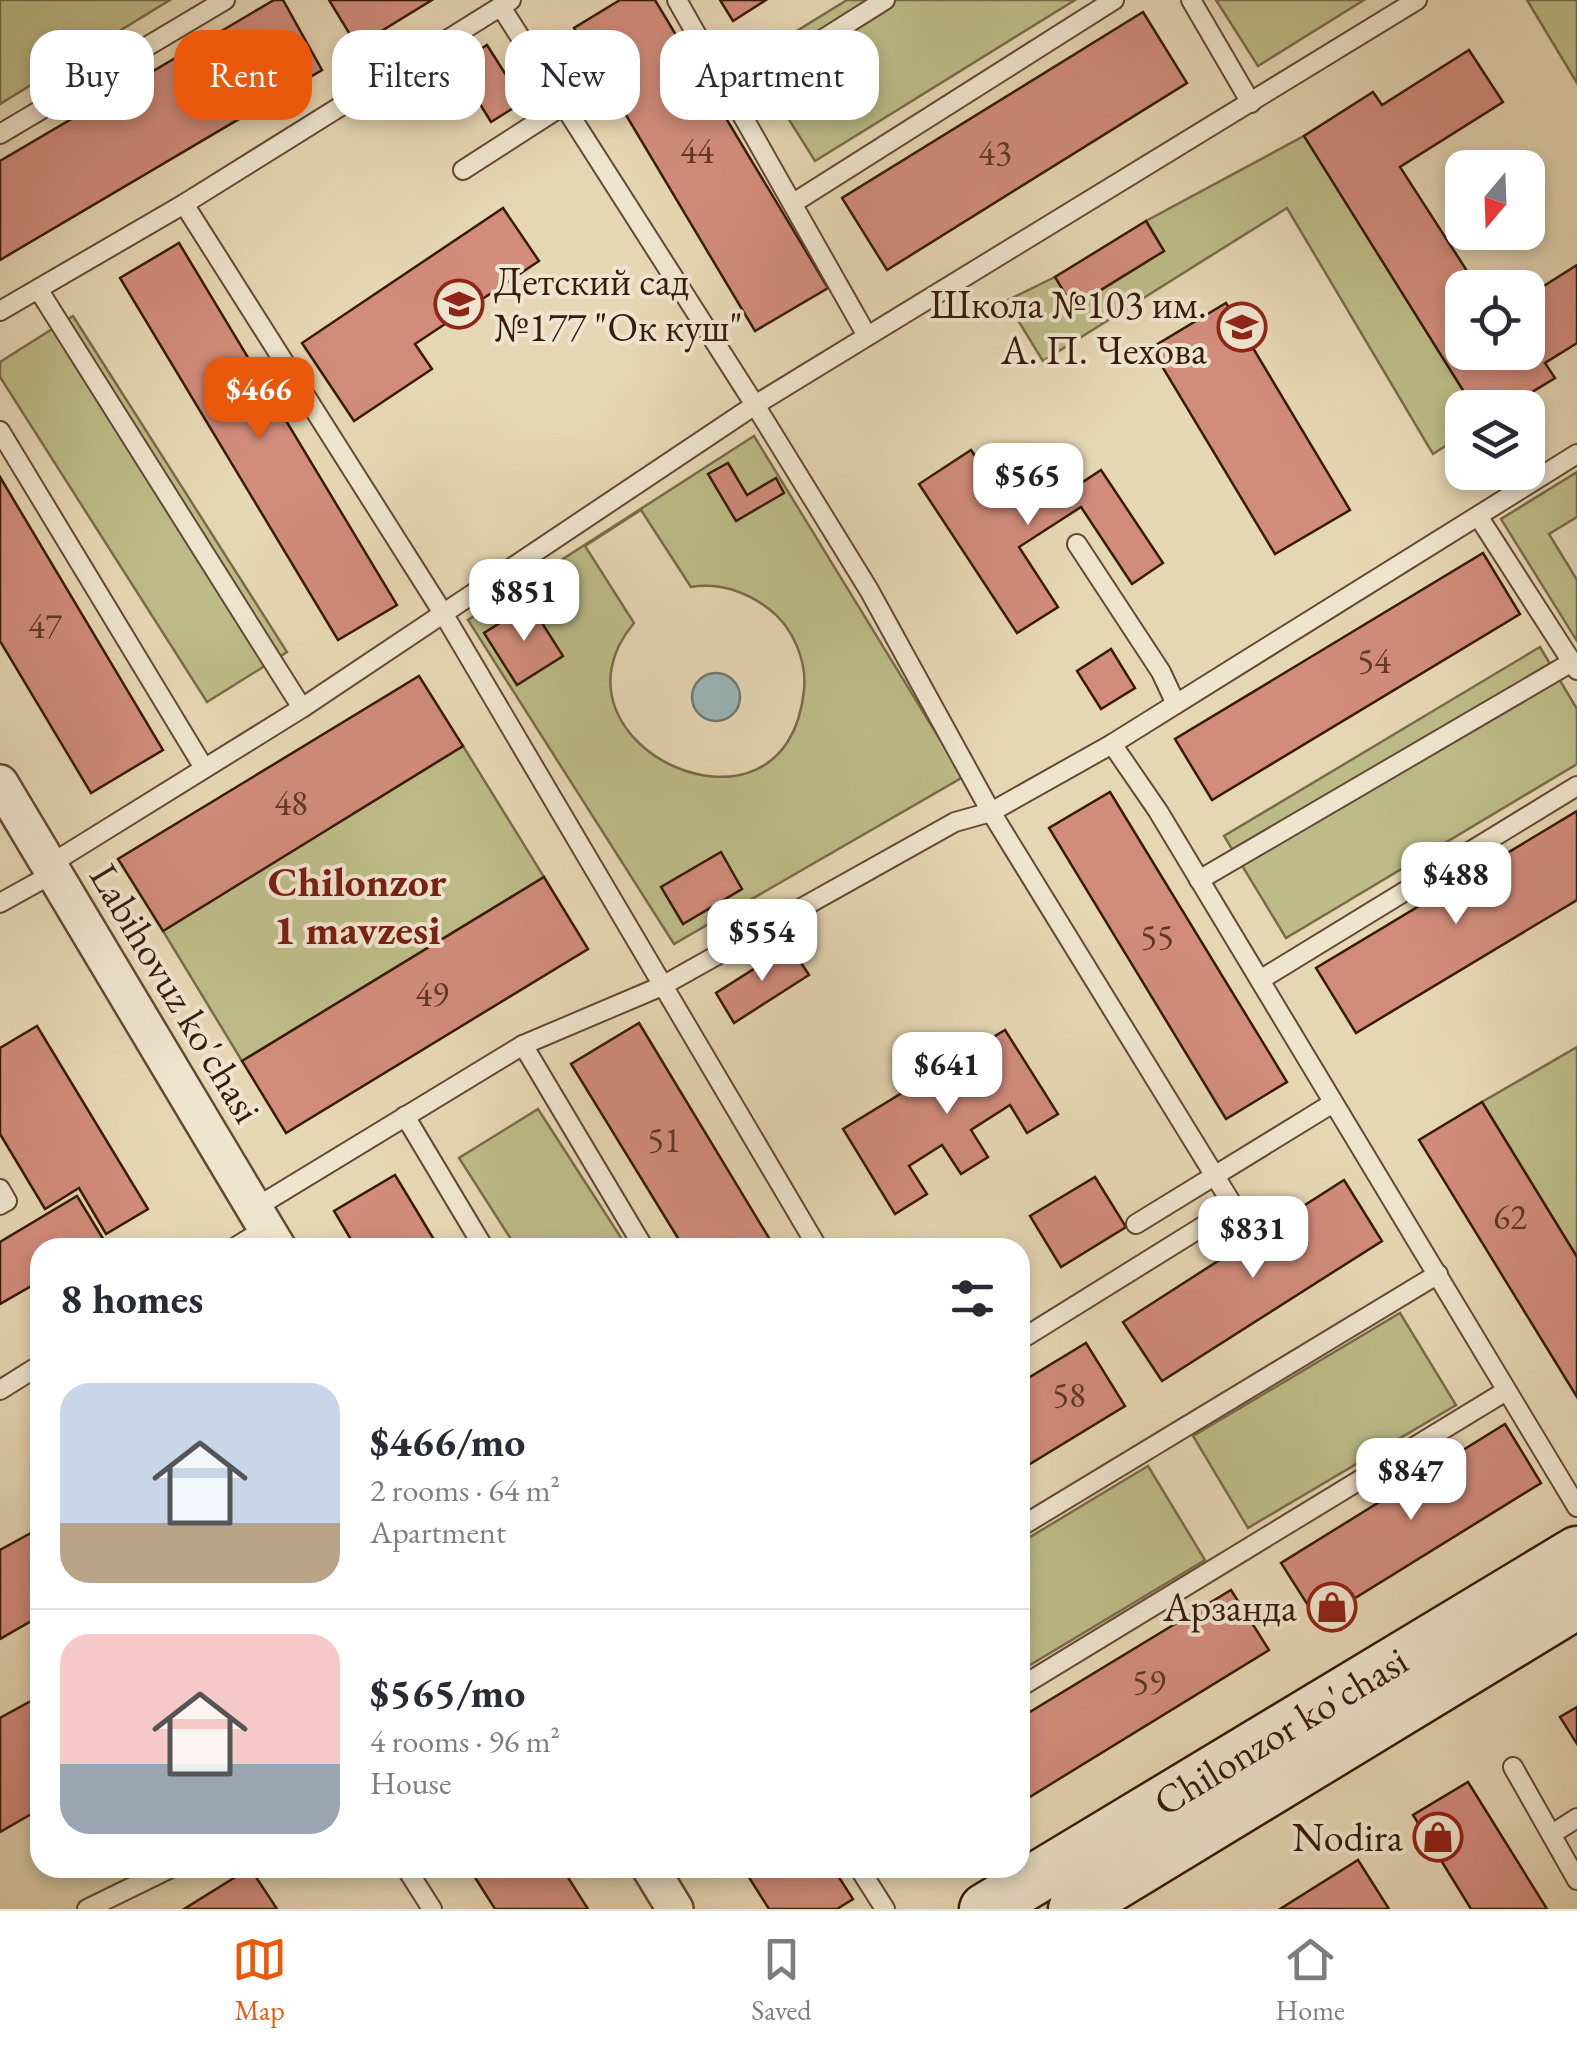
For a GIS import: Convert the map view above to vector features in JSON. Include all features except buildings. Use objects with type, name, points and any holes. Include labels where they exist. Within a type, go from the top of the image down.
[{"type":"main road","name":"Chilonzor ko'chasi","points":[[985,1909],[1577,1552]]},
{"type":"main road","name":"Chilonzor ko'chasi","points":[[1074,1909],[1577,1603]]},
{"type":"street","name":"Labihovuz ko'chasi","points":[[0,783],[266,1228]]},
{"type":"street","points":[[656,1878],[675,1909]]},
{"type":"lane","points":[[0,134],[225,0]]},
{"type":"lane","points":[[677,0],[695,30]]},
{"type":"lane","points":[[837,30],[885,0]]},
{"type":"lane","points":[[794,202],[1114,0]]},
{"type":"lane","points":[[1191,0],[1251,103]]},
{"type":"lane","points":[[0,904],[204,768],[302,708],[754,404],[1415,0]]},
{"type":"lane","points":[[0,310],[184,204],[506,4],[521,30]]},
{"type":"lane","points":[[463,170],[541,120]]},
{"type":"lane","points":[[574,120],[869,590],[991,812],[1234,1208],[1030,1334]]},
{"type":"lane","points":[[748,120],[866,334]]},
{"type":"lane","points":[[184,204],[443,613],[812,1238]]},
{"type":"lane","points":[[38,289],[302,708]]},
{"type":"lane","points":[[0,431],[204,768]]},
{"type":"lane","points":[[266,1228],[405,1116],[523,1045],[662,986],[955,822],[991,812],[1112,744],[1577,454]]},
{"type":"lane","points":[[1199,880],[1574,667],[1478,516]]},
{"type":"lane","points":[[1077,544],[1161,672],[1176,704]]},
{"type":"lane","points":[[1112,744],[1260,980],[1577,1507]]},
{"type":"lane","points":[[1260,980],[1577,786]]},
{"type":"lane","points":[[523,1045],[638,1238]]},
{"type":"lane","points":[[1136,1224],[1333,1103]]},
{"type":"lane","points":[[405,1116],[478,1238]]},
{"type":"lane","points":[[0,1189],[7,1201],[0,1205]]},
{"type":"lane","points":[[1030,1521],[1438,1274]]},
{"type":"lane","points":[[0,1390],[30,1371]]},
{"type":"lane","points":[[1030,1681],[1506,1391]]},
{"type":"lane","points":[[1513,1767],[1577,1880]]},
{"type":"lane","points":[[1552,1834],[1577,1818]]},
{"type":"lane","points":[[87,1909],[151,1878]]},
{"type":"lane","points":[[412,1878],[432,1909]]},
{"type":"lane","points":[[865,1878],[885,1909]]},
{"type":"shaded area","points":[[0,0],[170,0],[121,30],[30,30],[30,86],[0,104]]},
{"type":"shaded area","points":[[847,0],[1075,0],[815,161],[789,120],[879,120],[879,30],[798,30]]},
{"type":"shaded area","points":[[1216,0],[1364,0],[1258,66]]},
{"type":"shaded area","points":[[1527,0],[1577,0],[1577,83]]},
{"type":"shaded area","points":[[1304,136],[1445,361],[1445,370],[1451,370],[1463,390],[1445,390],[1445,446],[1433,454],[1287,208],[1043,361],[1006,301],[1055,277],[1074,307],[1164,251],[1146,221]]},
{"type":"shaded area","points":[[73,316],[287,652],[207,702],[0,377],[0,362]]},
{"type":"shaded area","points":[[754,436],[963,777],[674,944],[468,620]],"holes":[[[641,510],[691,587],[722,587],[760,603],[785,625],[801,656],[804,690],[788,742],[756,770],[716,777],[675,767],[639,743],[616,709],[612,668],[634,623],[585,546]]]},
{"type":"shaded area","points":[[1577,472],[1577,517],[1549,534],[1577,580],[1577,641],[1501,519]]},
{"type":"shaded area","points":[[1540,647],[1577,709],[1577,764],[1286,938],[1224,836]]},
{"type":"shaded area","points":[[463,746],[544,877],[242,1061],[163,931]]},
{"type":"shaded area","points":[[1577,1047],[1577,1257],[1482,1102]]},
{"type":"shaded area","points":[[538,1109],[621,1238],[510,1238],[459,1158]]},
{"type":"shaded area","points":[[1400,1313],[1456,1405],[1248,1528],[1193,1436]]},
{"type":"shaded area","points":[[1148,1466],[1205,1560],[1030,1665],[1030,1537]]},
{"type":"water","points":[[716,673],[733,680],[740,697],[733,714],[716,721],[699,714],[692,697],[699,680]]},
{"type":"place","name":"Детский сад №177 \"Ок куш\"","points":[[459,304]]},
{"type":"place","name":"Школа №103 им. А. П. Чехова","points":[[1242,327]]},
{"type":"place","name":"Арзанда","points":[[1332,1607]]},
{"type":"place","name":"Nodira","points":[[1438,1837]]},
{"type":"district","name":"Chilonzor 1 mavzesi","points":[[357,905]]}]
